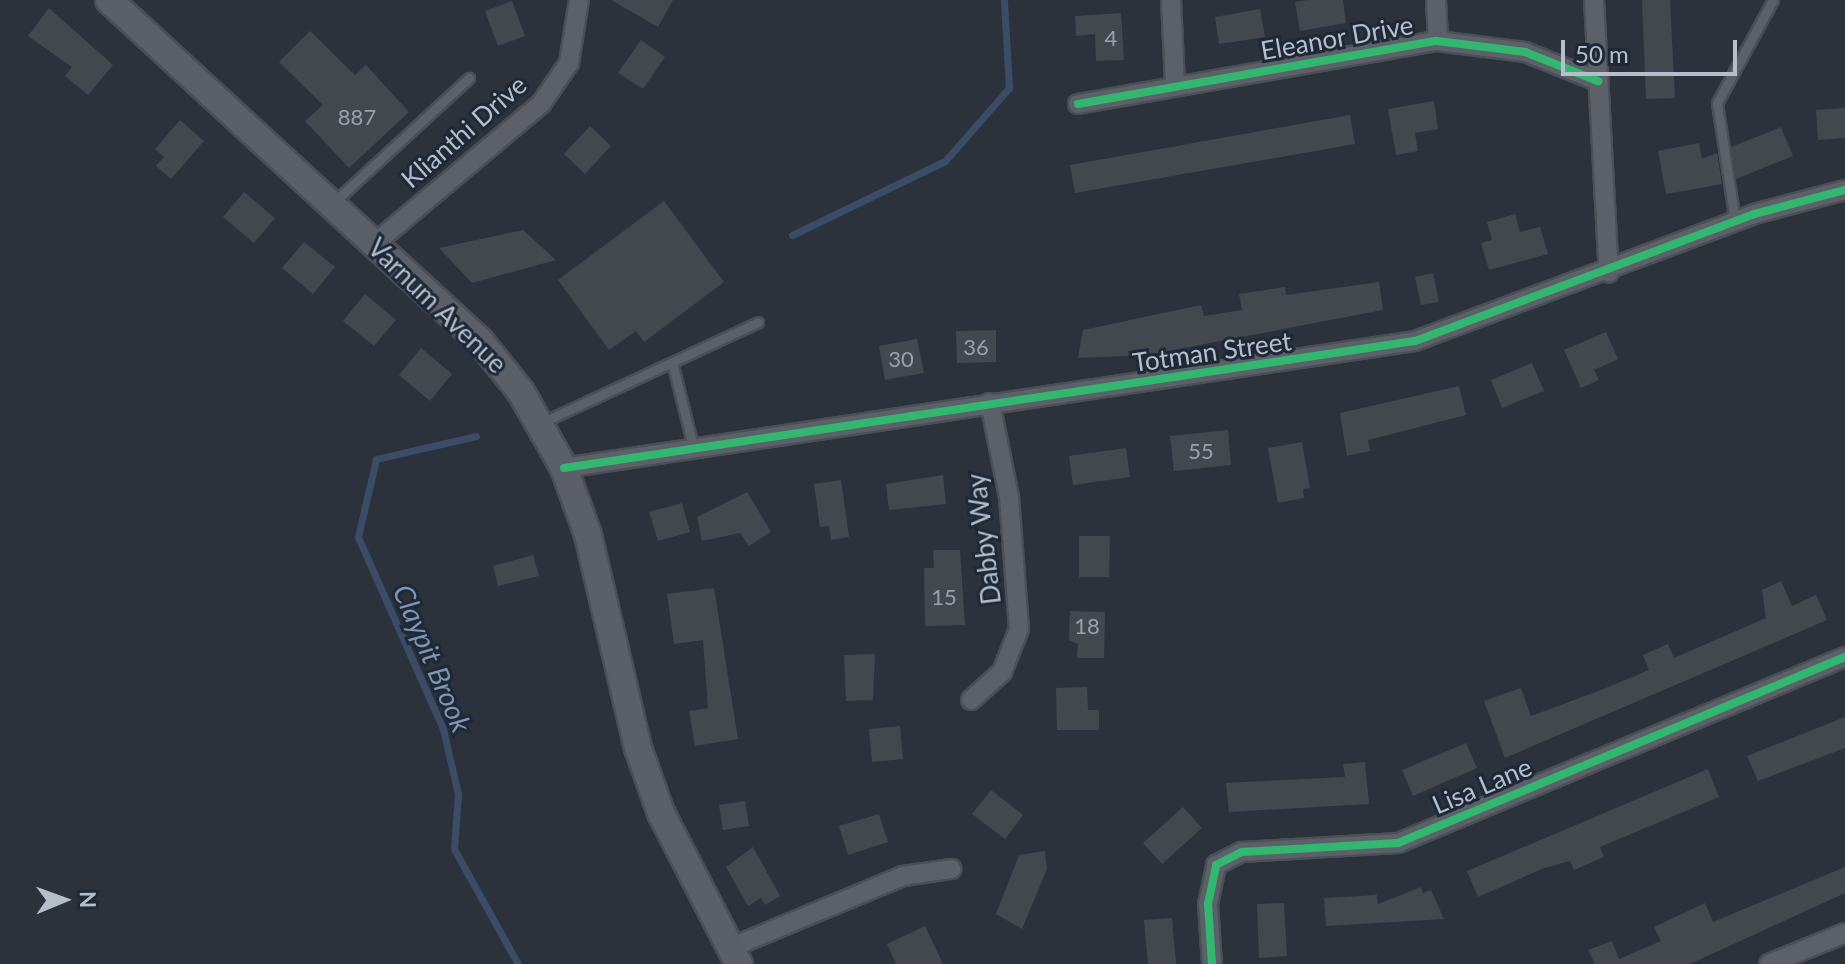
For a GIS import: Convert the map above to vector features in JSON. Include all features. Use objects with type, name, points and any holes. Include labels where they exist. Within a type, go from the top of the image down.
[{"type":"main road","name":"Varnum Avenue","points":[[109,0],[480,341],[540,423],[564,468],[588,535],[638,748],[661,813],[734,956]]},
{"type":"street","name":"Klianthi Drive","points":[[374,244],[541,104],[569,63],[579,0]]},
{"type":"street","points":[[1171,0],[1175,86]]},
{"type":"street","points":[[1436,0],[1438,41]]},
{"type":"street","points":[[1594,0],[1609,273]]},
{"type":"street","name":"Eleanor Drive","points":[[1078,104],[1438,41],[1525,52],[1598,81]]},
{"type":"street","name":"Totman Street","points":[[564,468],[693,446],[1415,341],[1609,273],[1735,221],[1845,190]]},
{"type":"street","name":"Dabby Way","points":[[971,700],[1002,672],[1019,629],[1009,497],[990,403]]},
{"type":"street","name":"Lisa Lane","points":[[1212,964],[1208,904],[1216,865],[1242,852],[1398,843],[1845,657]]},
{"type":"street","points":[[734,956],[903,876],[951,869]]},
{"type":"street","points":[[1769,964],[1845,933]]},
{"type":"lane","points":[[1735,221],[1717,103],[1773,0]]},
{"type":"lane","points":[[331,205],[469,78]]},
{"type":"lane","points":[[540,423],[758,322]]},
{"type":"lane","points":[[672,362],[693,446]]},
{"type":"building","points":[[611,0],[673,0],[658,27]]},
{"type":"building","points":[[1343,0],[1346,23],[1300,31],[1295,2]]},
{"type":"building","points":[[1642,0],[1670,0],[1675,98],[1646,99]]},
{"type":"building","points":[[512,1],[525,36],[498,46],[485,11]]},
{"type":"building","points":[[49,8],[113,65],[88,95],[65,76],[72,67],[28,36]]},
{"type":"building","points":[[1260,9],[1265,37],[1219,44],[1215,17]]},
{"type":"building","points":[[1121,13],[1124,60],[1096,61],[1095,34],[1076,36],[1075,16]]},
{"type":"building","points":[[310,31],[355,75],[366,65],[409,112],[349,168],[305,121],[323,105],[279,62]]},
{"type":"building","points":[[641,40],[665,57],[643,89],[618,73]]},
{"type":"building","points":[[1434,101],[1438,129],[1415,133],[1418,151],[1396,155],[1388,109]]},
{"type":"building","points":[[1845,108],[1845,138],[1818,140],[1816,110]]},
{"type":"building","points":[[1350,115],[1355,144],[1075,193],[1070,165]]},
{"type":"building","points":[[180,120],[204,141],[171,179],[156,166],[164,157],[155,149]]},
{"type":"building","points":[[590,126],[611,146],[585,174],[564,154]]},
{"type":"building","points":[[1781,127],[1793,156],[1736,179],[1731,147]]},
{"type":"building","points":[[1699,143],[1702,159],[1717,153],[1722,184],[1666,194],[1658,151]]},
{"type":"building","points":[[244,192],[275,218],[254,243],[223,217]]},
{"type":"building","points":[[664,201],[724,282],[644,342],[636,331],[609,350],[558,280]]},
{"type":"building","points":[[1515,214],[1520,232],[1540,227],[1548,254],[1489,270],[1481,243],[1492,240],[1487,222]]},
{"type":"building","points":[[523,230],[556,260],[472,283],[439,248]]},
{"type":"building","points":[[304,242],[335,267],[313,294],[282,268]]},
{"type":"building","points":[[1433,273],[1439,302],[1421,305],[1415,277]]},
{"type":"building","points":[[1379,282],[1383,310],[1147,355],[1078,358],[1083,330],[1201,305],[1204,316],[1242,310],[1239,294],[1285,287],[1286,295]]},
{"type":"building","points":[[365,294],[396,320],[374,346],[343,321]]},
{"type":"building","points":[[996,330],[996,362],[957,363],[956,331]]},
{"type":"building","points":[[1606,332],[1618,359],[1594,370],[1599,380],[1581,388],[1564,350]]},
{"type":"building","points":[[917,339],[924,373],[885,380],[879,346]]},
{"type":"building","points":[[421,348],[452,374],[430,401],[399,375]]},
{"type":"building","points":[[1532,363],[1544,391],[1502,408],[1491,380]]},
{"type":"building","points":[[1459,386],[1466,415],[1368,440],[1370,451],[1347,456],[1340,413]]},
{"type":"building","points":[[1228,430],[1231,465],[1174,471],[1170,436]]},
{"type":"building","points":[[1302,442],[1310,488],[1303,489],[1304,498],[1278,503],[1268,448]]},
{"type":"building","points":[[1126,448],[1130,477],[1073,485],[1069,456]]},
{"type":"building","points":[[943,475],[946,504],[889,510],[886,484]]},
{"type":"building","points":[[841,480],[849,537],[831,540],[829,526],[820,527],[814,484]]},
{"type":"building","points":[[747,492],[771,532],[749,546],[740,533],[702,541],[697,517]]},
{"type":"building","points":[[682,503],[690,532],[658,541],[649,512]]},
{"type":"building","points":[[1079,536],[1110,536],[1109,577],[1079,577]]},
{"type":"building","points":[[933,550],[960,550],[965,625],[925,626],[924,568],[934,568]]},
{"type":"building","points":[[533,555],[539,576],[498,586],[493,566]]},
{"type":"building","points":[[1781,581],[1792,606],[1816,595],[1827,620],[1505,758],[1484,701],[1521,688],[1531,716],[1601,690],[1649,670],[1643,655],[1668,644],[1674,658],[1766,618],[1762,590]]},
{"type":"building","points":[[714,588],[738,739],[695,746],[689,711],[708,708],[703,640],[674,644],[667,594]]},
{"type":"building","points":[[1070,611],[1105,612],[1104,658],[1077,658],[1078,644],[1069,640]]},
{"type":"building","points":[[875,654],[873,700],[846,701],[844,655]]},
{"type":"building","points":[[1087,687],[1088,710],[1099,710],[1099,730],[1057,730],[1056,688]]},
{"type":"building","points":[[1845,717],[1845,748],[1758,781],[1747,756]]},
{"type":"building","points":[[900,726],[903,759],[872,762],[869,729]]},
{"type":"building","points":[[1466,743],[1477,768],[1413,796],[1402,770]]},
{"type":"building","points":[[1365,762],[1369,804],[1229,812],[1226,783],[1345,777],[1343,764]]},
{"type":"building","points":[[1708,769],[1719,797],[1600,847],[1604,857],[1574,870],[1570,861],[1544,868],[1478,897],[1467,871]]},
{"type":"building","points":[[991,790],[1023,815],[1005,839],[972,814]]},
{"type":"building","points":[[745,801],[749,826],[723,830],[719,805]]},
{"type":"building","points":[[1183,807],[1202,828],[1162,864],[1143,843]]},
{"type":"building","points":[[879,814],[888,842],[848,855],[839,826]]},
{"type":"building","points":[[753,847],[780,896],[765,905],[761,898],[748,906],[726,867]]},
{"type":"building","points":[[1045,851],[1047,869],[1022,929],[996,914],[1019,855]]},
{"type":"building","points":[[1845,867],[1845,893],[1690,964],[1595,964],[1588,950],[1612,941],[1619,959],[1661,941],[1654,927],[1705,903],[1713,922]]},
{"type":"building","points":[[1421,887],[1423,893],[1431,890],[1444,919],[1326,926],[1324,898],[1377,895],[1378,904]]},
{"type":"building","points":[[1284,903],[1287,956],[1259,958],[1257,904]]},
{"type":"building","points":[[1172,918],[1176,964],[1148,964],[1144,920]]},
{"type":"building","points":[[925,926],[943,964],[896,964],[887,944]]},
{"type":"waterway","name":"Claypit Brook","points":[[792,235],[945,161],[1009,88],[1004,0]]},
{"type":"waterway","name":"Claypit Brook","points":[[476,436],[376,459],[358,537],[443,729],[458,794],[454,849],[518,964]]},
{"type":"cycle path","points":[[1078,104],[1437,41],[1525,52],[1598,81]]},
{"type":"cycle path","points":[[564,468],[1415,341],[1754,214],[1845,190]]},
{"type":"cycle path","points":[[1212,964],[1208,904],[1216,865],[1242,852],[1398,843],[1845,657]]}]
